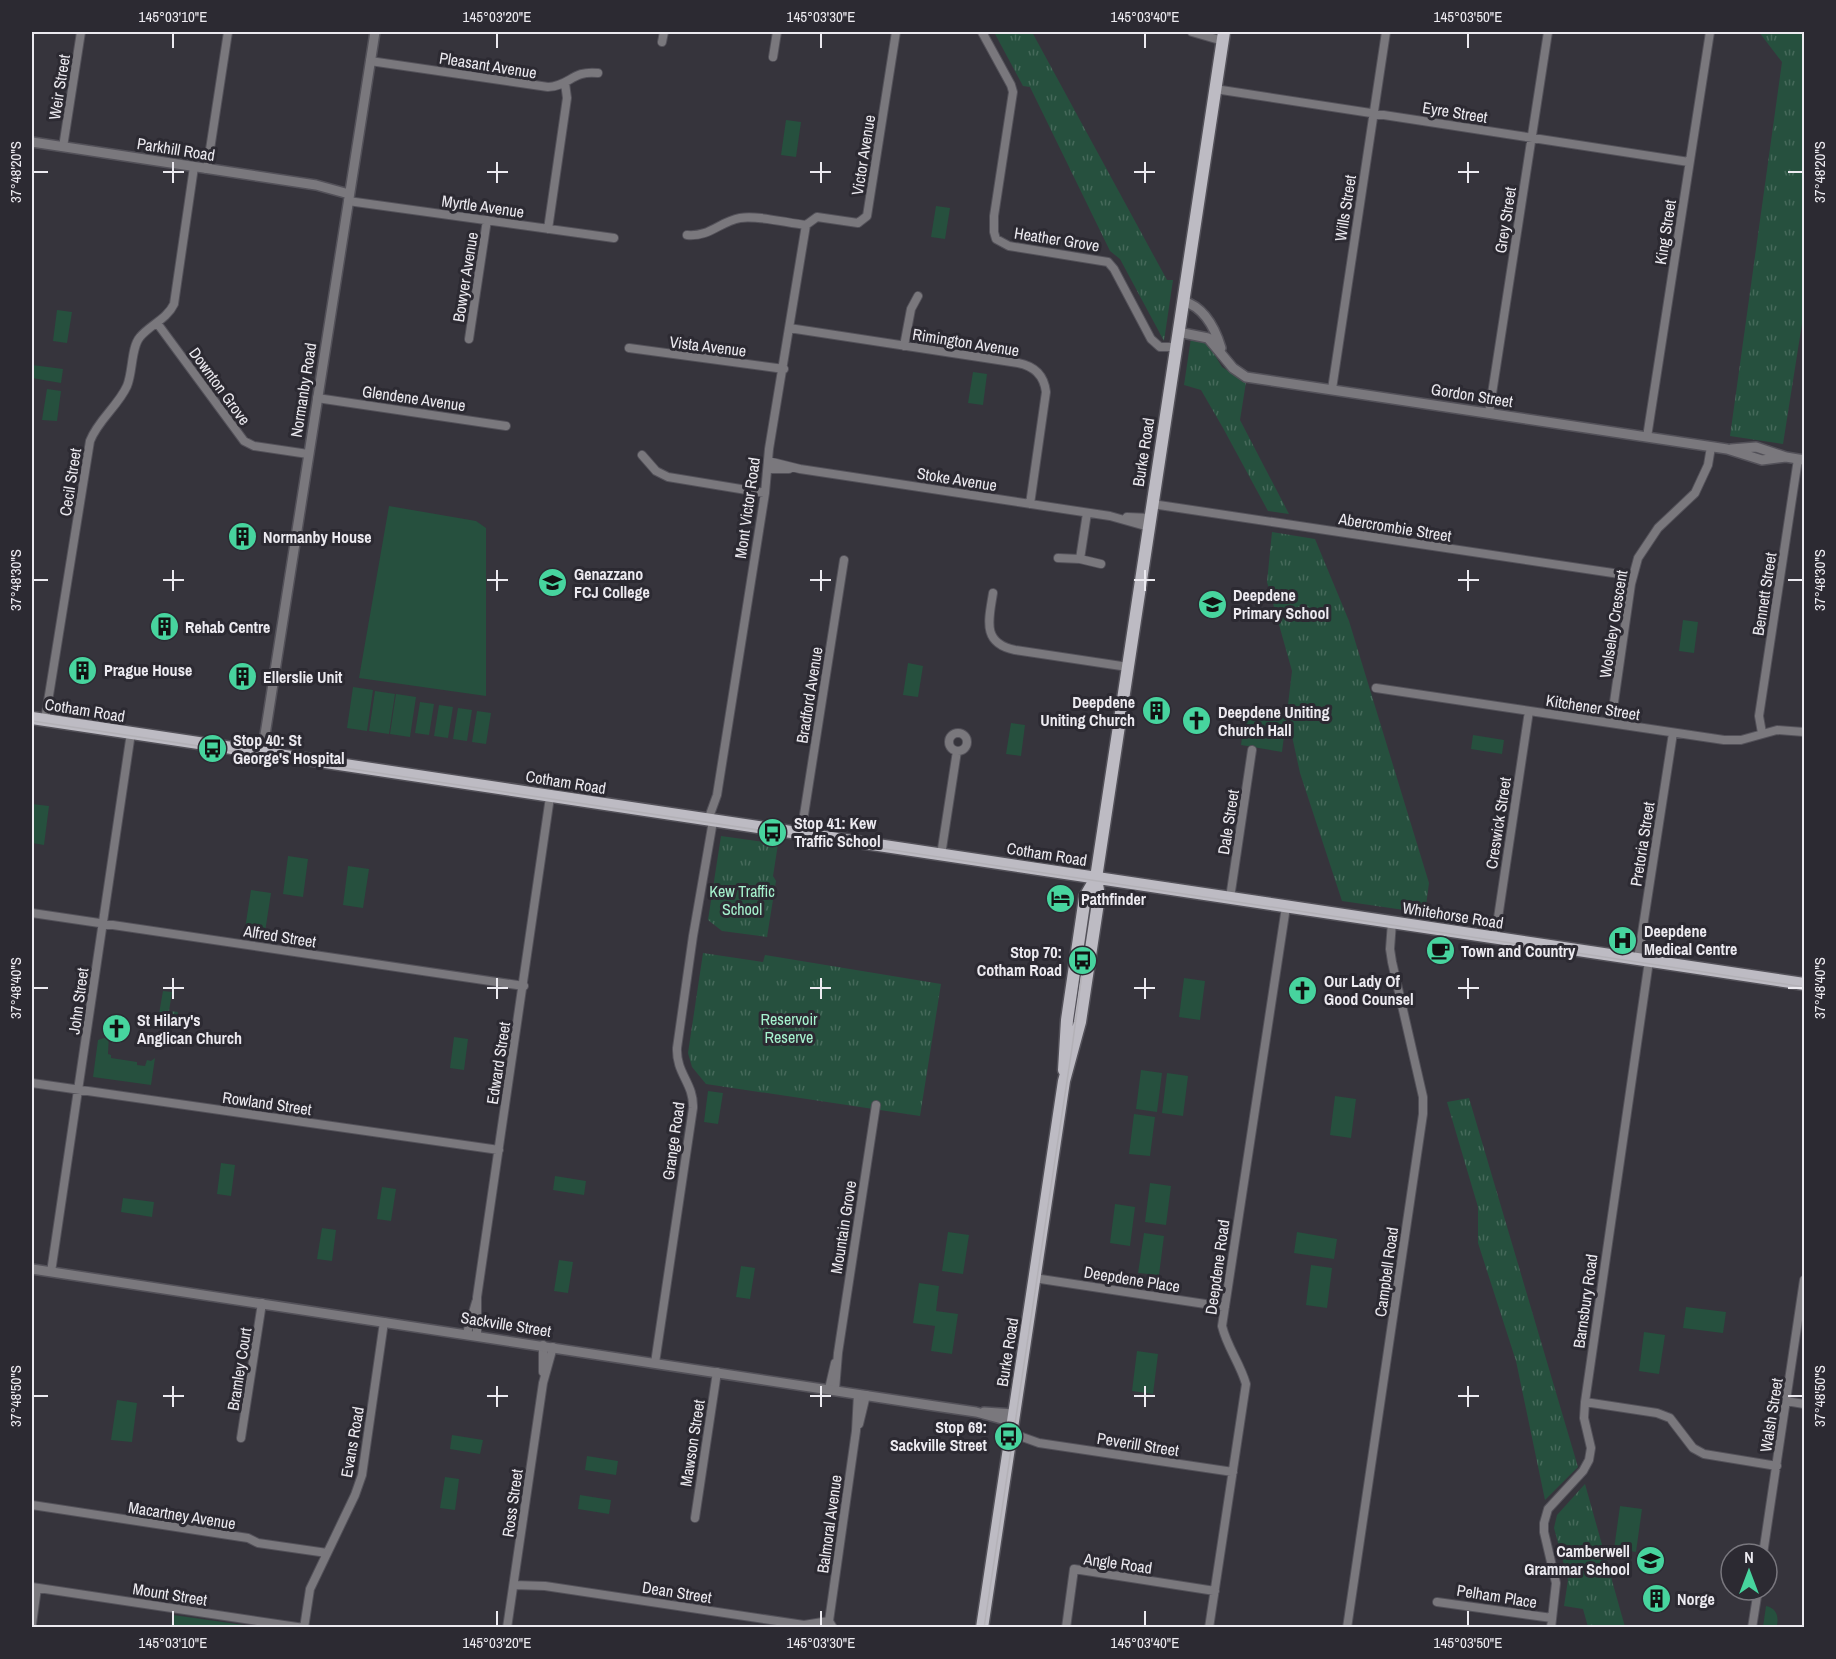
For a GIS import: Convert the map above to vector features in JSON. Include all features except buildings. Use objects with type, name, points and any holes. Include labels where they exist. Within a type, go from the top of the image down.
[{"type":"main road","name":"Burke Road","points":[[982,1628],[1064,1081],[1074,1050],[1082,1011],[1100,896],[1096,878],[1224,36]]},
{"type":"main road","name":"Cotham Road","points":[[32,718],[1096,878]]},
{"type":"main road","name":"Whitehorse Road","points":[[1096,878],[1804,982]]},
{"type":"street","name":"Weir Street","points":[[63,147],[81,32]]},
{"type":"street","points":[[207,168],[228,32]]},
{"type":"street","name":"Normanby Road","points":[[262,754],[375,32]]},
{"type":"street","points":[[662,42],[664,32]]},
{"type":"street","points":[[773,57],[777,32]]},
{"type":"street","name":"Victor Avenue","points":[[687,235],[705,234],[740,218],[806,225],[817,218],[858,223],[867,216],[896,32]]},
{"type":"street","name":"Heather Grove","points":[[982,32],[1011,84],[1013,92],[994,216],[996,239],[1010,246],[1108,262],[1114,269],[1151,339],[1160,346],[1176,347]]},
{"type":"street","points":[[1192,32],[1224,36]]},
{"type":"street","name":"Wills Street","points":[[1332,389],[1386,32]]},
{"type":"street","name":"Grey Street","points":[[1489,413],[1548,32]]},
{"type":"street","name":"King Street","points":[[1647,437],[1710,32]]},
{"type":"street","name":"Pleasant Avenue","points":[[370,61],[548,87],[559,86],[580,73],[598,73]]},
{"type":"street","points":[[548,229],[567,98],[565,83]]},
{"type":"street","name":"Eyre Street","points":[[1215,90],[1689,162]]},
{"type":"street","name":"Parkhill Road","points":[[32,142],[316,185],[349,193]]},
{"type":"street","name":"Cecil Street","points":[[45,720],[90,441],[119,401],[128,384],[138,338],[172,309],[194,167]]},
{"type":"street","name":"Myrtle Avenue","points":[[349,193],[487,220],[614,238]]},
{"type":"street","name":"Bowyer Avenue","points":[[469,339],[487,220]]},
{"type":"street","name":"Mont Victor Road","points":[[713,821],[806,225]]},
{"type":"street","points":[[904,345],[911,309],[918,296]]},
{"type":"street","name":"Gordon Street","points":[[1183,301],[1195,305],[1204,314],[1219,340],[1222,353]]},
{"type":"street","name":"Downton Grove","points":[[157,323],[244,441],[254,446],[308,454]]},
{"type":"street","name":"Rimington Avenue","points":[[789,328],[1024,364],[1034,369],[1041,376],[1046,398],[1030,504]]},
{"type":"street","name":"Gordon Street","points":[[1178,332],[1208,338],[1233,368],[1246,376],[1727,449],[1762,460],[1786,457],[1801,460]]},
{"type":"street","name":"Vista Avenue","points":[[629,348],[783,369]]},
{"type":"street","name":"Glendene Avenue","points":[[317,398],[506,426]]},
{"type":"street","name":"Wolseley Crescent","points":[[1611,723],[1633,576],[1638,558],[1652,536],[1695,493],[1708,465],[1711,447]]},
{"type":"street","points":[[642,455],[656,471],[668,477],[765,493]]},
{"type":"street","name":"Bennett Street","points":[[1762,733],[1759,716],[1801,460]]},
{"type":"street","name":"Stoke Avenue","points":[[768,465],[1150,523]]},
{"type":"street","name":"Abercrombie Street","points":[[1152,504],[1633,576]]},
{"type":"street","points":[[1080,559],[1087,513]]},
{"type":"street","points":[[1058,558],[1080,559],[1101,564]]},
{"type":"street","name":"Bradford Avenue","points":[[801,834],[844,560]]},
{"type":"street","points":[[993,593],[989,628],[992,638],[1000,646],[1128,667]]},
{"type":"street","name":"Kitchener Street","points":[[1376,688],[1733,741],[1777,730],[1804,732]]},
{"type":"street","name":"Creswick Street","points":[[1495,938],[1529,711]]},
{"type":"street","name":"John Street","points":[[51,1272],[131,733]]},
{"type":"street","name":"Pretoria Street","points":[[1643,960],[1673,733]]},
{"type":"street","name":"Dale Street","points":[[1230,898],[1252,750]]},
{"type":"street","points":[[941,855],[957,751]]},
{"type":"street","name":"Edward Street","points":[[472,1334],[550,797]]},
{"type":"street","name":"Grange Road","points":[[654,1362],[693,1108],[692,1093],[678,1066],[677,1048],[694,925],[713,821]]},
{"type":"street","name":"Deepdene Road","points":[[1209,1628],[1246,1384],[1241,1367],[1226,1339],[1222,1326],[1286,907]]},
{"type":"street","name":"Alfred Street","points":[[32,913],[524,986]]},
{"type":"street","name":"Campbell Road","points":[[1347,1628],[1423,1114],[1423,1097],[1392,962],[1390,944],[1392,922]]},
{"type":"street","name":"Barnsbury Road","points":[[1551,1628],[1556,1583],[1543,1531],[1544,1523],[1548,1509],[1583,1471],[1591,1451],[1585,1425],[1585,1402],[1643,960]]},
{"type":"street","name":"Rowland Street","points":[[32,1083],[499,1150]]},
{"type":"street","name":"Mountain Grove","points":[[832,1390],[876,1105]]},
{"type":"street","name":"Sackville Street","points":[[32,1269],[976,1412],[1012,1428]]},
{"type":"street","name":"Deepdene Place","points":[[1034,1278],[1225,1307]]},
{"type":"street","name":"Walsh Street","points":[[1765,1542],[1804,1280]]},
{"type":"street","name":"Bramley Court","points":[[241,1438],[262,1304]]},
{"type":"street","name":"Evans Road","points":[[304,1628],[309,1591],[363,1475],[384,1322]]},
{"type":"street","name":"Ross Street","points":[[543,1345],[543,1383]]},
{"type":"street","name":"Ross Street","points":[[507,1628],[543,1383],[553,1347]]},
{"type":"street","name":"Mawson Street","points":[[695,1518],[717,1372]]},
{"type":"street","name":"Balmoral Avenue","points":[[831,1624],[862,1395]]},
{"type":"street","points":[[1786,1401],[1804,1404]]},
{"type":"street","points":[[1585,1402],[1657,1413],[1670,1418],[1693,1448],[1704,1454],[1777,1466]]},
{"type":"street","name":"Peverill Street","points":[[1012,1428],[1039,1443],[1233,1472]]},
{"type":"street","name":"Macartney Avenue","points":[[32,1505],[248,1538],[258,1543],[327,1553]]},
{"type":"street","name":"Angle Road","points":[[1066,1628],[1074,1569],[1215,1591]]},
{"type":"street","name":"Dean Street","points":[[513,1585],[544,1586],[804,1625],[831,1624]]},
{"type":"street","points":[[32,1624],[34,1587]]},
{"type":"street","name":"Mount Street","points":[[34,1587],[304,1628]]},
{"type":"street","name":"Pelham Place","points":[[1437,1602],[1552,1618]]},
{"type":"street","points":[[1752,1628],[1756,1602]]},
{"type":"green space","points":[[994,32],[1032,32],[1167,280],[1173,280],[1164,341],[1120,259],[1110,251],[1030,87],[1023,86]]},
{"type":"green space","points":[[1759,32],[1798,32],[1804,36],[1804,311],[1783,444],[1730,436],[1782,62]]},
{"type":"green space","points":[[786,120],[801,122],[796,157],[781,155]]},
{"type":"green space","points":[[936,206],[950,208],[945,239],[931,237]]},
{"type":"green space","points":[[57,310],[72,312],[67,343],[53,341]]},
{"type":"green space","points":[[1191,338],[1207,342],[1222,367],[1246,382],[1240,420],[1289,514],[1268,511],[1201,390],[1184,385]]},
{"type":"green space","points":[[32,365],[63,369],[61,383],[32,378]]},
{"type":"green space","points":[[973,372],[987,374],[983,405],[968,403]]},
{"type":"green space","points":[[47,389],[61,391],[57,421],[42,420]]},
{"type":"green space","points":[[389,506],[476,521],[486,528],[486,696],[359,678]]},
{"type":"green space","points":[[1272,532],[1315,539],[1349,621],[1429,883],[1425,913],[1342,901],[1300,773],[1287,713],[1292,671],[1267,582]]},
{"type":"green space","points":[[1683,620],[1698,622],[1694,653],[1679,651]]},
{"type":"green space","points":[[908,663],[923,666],[918,697],[903,695]]},
{"type":"green space","points":[[353,687],[373,690],[367,731],[347,728]]},
{"type":"green space","points":[[375,691],[395,694],[389,734],[369,731]]},
{"type":"green space","points":[[396,694],[416,697],[410,737],[390,734]]},
{"type":"green space","points":[[420,702],[434,704],[429,735],[415,733]]},
{"type":"green space","points":[[439,705],[453,707],[448,738],[434,736]]},
{"type":"green space","points":[[1246,707],[1287,713],[1282,752],[1241,745]]},
{"type":"green space","points":[[458,708],[472,710],[467,741],[453,739]]},
{"type":"green space","points":[[477,711],[491,713],[486,744],[472,742]]},
{"type":"green space","points":[[1011,723],[1025,725],[1021,756],[1006,754]]},
{"type":"green space","points":[[1473,735],[1504,740],[1502,754],[1471,749]]},
{"type":"green space","points":[[32,804],[49,806],[44,845],[32,843]]},
{"type":"green space","name":"Kew Traffic School","points":[[721,836],[778,844],[773,876],[776,881],[767,937],[722,931],[708,920]]},
{"type":"green space","points":[[288,856],[308,859],[303,897],[283,894]]},
{"type":"green space","points":[[348,866],[369,869],[363,908],[343,905]]},
{"type":"green space","points":[[251,890],[271,893],[265,932],[245,929]]},
{"type":"green space","name":"Reservoir Reserve","points":[[703,953],[763,962],[765,955],[941,984],[920,1116],[706,1084],[692,1067],[688,1053]]},
{"type":"green space","points":[[1184,978],[1205,981],[1200,1020],[1179,1017]]},
{"type":"green space","points":[[163,991],[172,992],[169,1011],[178,1012],[177,1018],[189,1020],[189,1023],[167,1019],[165,1029],[162,1028],[158,1020]]},
{"type":"green space","points":[[109,1033],[108,1054],[111,1058],[137,1062],[137,1065],[145,1066],[147,1060],[151,1061],[155,1058],[151,1085],[93,1077],[98,1040],[107,1037]]},
{"type":"green space","points":[[454,1037],[468,1039],[464,1070],[450,1068]]},
{"type":"green space","points":[[1141,1070],[1162,1073],[1157,1112],[1136,1109]]},
{"type":"green space","points":[[1167,1073],[1188,1076],[1183,1116],[1162,1113]]},
{"type":"green space","points":[[708,1091],[723,1093],[718,1124],[704,1122]]},
{"type":"green space","points":[[1335,1096],[1356,1099],[1351,1138],[1330,1135]]},
{"type":"green space","points":[[1469,1098],[1578,1467],[1545,1500],[1516,1361],[1478,1243],[1478,1207],[1447,1102]]},
{"type":"green space","points":[[1134,1114],[1155,1117],[1150,1156],[1129,1154]]},
{"type":"green space","points":[[221,1163],[235,1165],[231,1196],[217,1194]]},
{"type":"green space","points":[[555,1176],[586,1181],[584,1195],[553,1190]]},
{"type":"green space","points":[[1150,1183],[1171,1186],[1166,1225],[1145,1222]]},
{"type":"green space","points":[[382,1187],[396,1189],[391,1221],[377,1219]]},
{"type":"green space","points":[[123,1198],[154,1202],[152,1217],[121,1212]]},
{"type":"green space","points":[[1115,1204],[1135,1207],[1130,1246],[1110,1243]]},
{"type":"green space","points":[[322,1228],[336,1230],[332,1261],[317,1259]]},
{"type":"green space","points":[[948,1232],[969,1235],[963,1274],[942,1271]]},
{"type":"green space","points":[[1297,1232],[1337,1239],[1334,1259],[1294,1253]]},
{"type":"green space","points":[[1144,1233],[1164,1236],[1159,1275],[1138,1273]]},
{"type":"green space","points":[[559,1260],[573,1262],[568,1293],[554,1291]]},
{"type":"green space","points":[[1311,1265],[1332,1268],[1327,1308],[1306,1305]]},
{"type":"green space","points":[[741,1266],[755,1268],[750,1299],[736,1297]]},
{"type":"green space","points":[[919,1283],[939,1286],[936,1311],[958,1314],[952,1354],[931,1351],[935,1326],[913,1323]]},
{"type":"green space","points":[[1686,1307],[1726,1312],[1723,1333],[1683,1328]]},
{"type":"green space","points":[[1644,1332],[1665,1335],[1659,1374],[1639,1371]]},
{"type":"green space","points":[[1137,1351],[1158,1354],[1153,1394],[1132,1391]]},
{"type":"green space","points":[[117,1400],[137,1403],[132,1442],[111,1440]]},
{"type":"green space","points":[[452,1435],[483,1440],[480,1454],[450,1449]]},
{"type":"green space","points":[[587,1456],[618,1461],[616,1475],[585,1470]]},
{"type":"green space","points":[[445,1477],[459,1479],[455,1510],[440,1508]]},
{"type":"green space","points":[[1585,1484],[1625,1627],[1588,1627],[1583,1609],[1564,1606],[1568,1580],[1554,1528],[1557,1515]]},
{"type":"green space","points":[[580,1495],[611,1500],[609,1514],[578,1509]]},
{"type":"green space","points":[[1620,1506],[1642,1509],[1636,1552],[1614,1549]]},
{"type":"green space","points":[[1766,1606],[1776,1613],[1777,1625],[1763,1627]]},
{"type":"green space","points":[[173,1615],[257,1627],[171,1627]]},
{"type":"tram line","points":[[32,721],[1804,987]]},
{"type":"tram line","points":[[984,1628],[1085,951]]},
{"type":"place","name":"Normanby House","points":[[242,537]]},
{"type":"place","name":"Genazzano FCJ College","points":[[553,583]]},
{"type":"place","name":"Deepdene Primary School","points":[[1212,604]]},
{"type":"place","name":"Rehab Centre","points":[[164,627]]},
{"type":"place","name":"Prague House","points":[[83,670]]},
{"type":"place","name":"Ellerslie Unit","points":[[242,677]]},
{"type":"place","name":"Deepdene Uniting Church","points":[[1156,711]]},
{"type":"place","name":"Deepdene Uniting Church Hall","points":[[1197,721]]},
{"type":"place","name":"Stop 40: St George's Hospital","points":[[212,749]]},
{"type":"place","name":"Stop 41: Kew Traffic School","points":[[773,832]]},
{"type":"place","name":"Pathfinder","points":[[1060,899]]},
{"type":"place","name":"Deepdene Medical Centre","points":[[1623,940]]},
{"type":"place","name":"Town and Country","points":[[1440,951]]},
{"type":"place","name":"Stop 70: Cotham Road","points":[[1083,961]]},
{"type":"place","name":"Our Lady Of Good Counsel","points":[[1303,990]]},
{"type":"place","name":"St Hilary's Anglican Church","points":[[116,1029]]},
{"type":"place","name":"Stop 69: Sackville Street","points":[[1008,1436]]},
{"type":"place","name":"Camberwell Grammar School","points":[[1651,1560]]},
{"type":"place","name":"Norge","points":[[1656,1599]]}]
